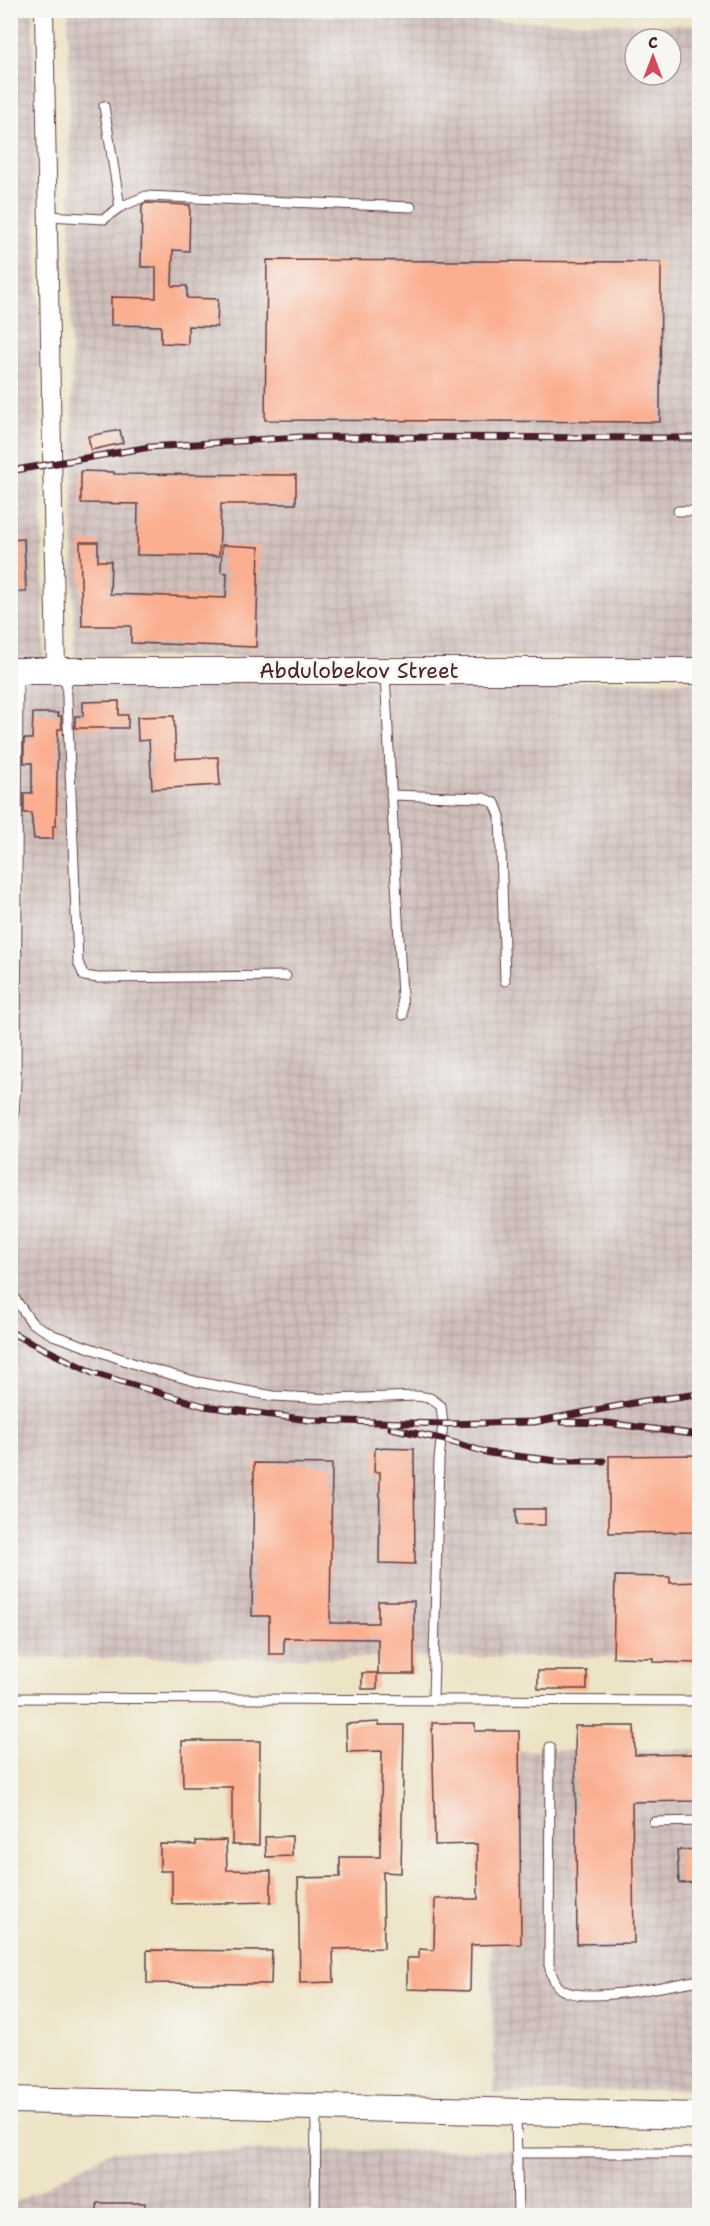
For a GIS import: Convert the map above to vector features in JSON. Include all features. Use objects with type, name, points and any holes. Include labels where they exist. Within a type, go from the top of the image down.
[{"type":"street","points":[[44,10],[61,671]]},
{"type":"street","name":"Abdulobekov Street","points":[[14,671],[699,671]]},
{"type":"street","points":[[10,2100],[699,2116]]},
{"type":"lane","points":[[104,106],[120,207]]},
{"type":"lane","points":[[48,216],[104,219],[120,207],[146,196],[411,207]]},
{"type":"lane","points":[[678,511],[699,512]]},
{"type":"lane","points":[[10,1125],[14,1115],[16,1081],[14,671]]},
{"type":"lane","points":[[61,671],[78,962],[84,976],[98,978],[286,976]]},
{"type":"lane","points":[[385,671],[402,1015]]},
{"type":"lane","points":[[391,795],[483,798],[495,803],[500,816],[506,981]]},
{"type":"lane","points":[[10,1292],[32,1323],[53,1335],[144,1367],[198,1382],[273,1396],[333,1399],[417,1396],[430,1398],[441,1406],[443,1424],[439,1459],[433,1700]]},
{"type":"lane","points":[[17,1698],[699,1701]]},
{"type":"lane","points":[[549,1747],[549,1965],[552,1976],[561,1989],[585,1997],[699,1980]]},
{"type":"lane","points":[[654,1822],[699,1821]]},
{"type":"lane","points":[[315,2216],[316,2106]]},
{"type":"lane","points":[[516,2111],[518,2216]]},
{"type":"lane","points":[[517,2153],[699,2153]]},
{"type":"shaded area","points":[[10,11],[33,11],[44,666],[11,667]]},
{"type":"shaded area","points":[[68,11],[699,25],[699,656],[74,657]]},
{"type":"shaded area","points":[[20,677],[699,682],[699,1657],[11,1658],[10,1158],[17,1135]]},
{"type":"shaded area","points":[[699,1749],[699,2089],[494,2093],[487,1751]]},
{"type":"shaded area","points":[[699,2149],[699,2215],[11,2216],[11,2205],[111,2151]]},
{"type":"building","points":[[146,203],[190,205],[189,251],[173,250],[172,286],[187,286],[187,298],[218,299],[217,327],[188,326],[188,344],[161,343],[161,326],[111,325],[111,297],[156,298],[156,267],[141,267],[142,205]]},
{"type":"building","points":[[267,260],[661,262],[660,422],[265,420]]},
{"type":"building","points":[[120,430],[123,443],[91,450],[88,436]]},
{"type":"building","points":[[81,471],[114,472],[114,474],[296,475],[296,504],[221,504],[219,556],[137,555],[138,504],[81,503]]},
{"type":"building","points":[[24,539],[26,592],[13,592],[11,540]]},
{"type":"building","points":[[80,542],[98,542],[98,561],[111,561],[110,594],[226,598],[227,573],[221,572],[222,545],[259,547],[256,647],[131,643],[131,626],[82,626]]},
{"type":"building","points":[[119,701],[119,715],[128,715],[128,728],[75,728],[75,716],[83,716],[83,702]]},
{"type":"building","points":[[33,713],[58,713],[58,716],[61,716],[62,729],[58,729],[56,826],[53,826],[53,839],[34,839],[31,813],[24,813],[24,793],[32,793],[32,763],[24,763],[24,739],[32,739]]},
{"type":"building","points":[[174,716],[176,759],[218,757],[220,785],[152,789],[149,740],[138,741],[137,717]]},
{"type":"building","points":[[375,1448],[414,1449],[415,1564],[379,1563],[380,1472],[374,1472]]},
{"type":"building","points":[[699,1455],[699,1532],[609,1533],[609,1456]]},
{"type":"building","points":[[254,1463],[332,1464],[330,1623],[378,1623],[378,1601],[414,1601],[414,1674],[378,1674],[378,1639],[284,1638],[284,1654],[269,1654],[269,1616],[252,1616]]},
{"type":"building","points":[[516,1509],[545,1509],[545,1525],[516,1525]]},
{"type":"building","points":[[615,1576],[670,1577],[670,1583],[699,1582],[699,1663],[653,1662],[653,1658],[613,1657]]},
{"type":"building","points":[[538,1671],[587,1671],[587,1689],[538,1689]]},
{"type":"building","points":[[362,1673],[377,1673],[377,1689],[362,1689]]},
{"type":"building","points":[[379,1722],[379,1725],[404,1725],[401,1873],[383,1872],[384,1948],[333,1949],[334,1982],[300,1983],[298,1878],[340,1877],[340,1857],[380,1857],[382,1751],[347,1752],[346,1724]]},
{"type":"building","points":[[432,1723],[475,1723],[475,1731],[519,1731],[521,1944],[471,1945],[470,1991],[407,1989],[407,1958],[419,1958],[419,1949],[434,1950],[435,1899],[478,1899],[477,1844],[435,1845]]},
{"type":"building","points":[[575,1726],[634,1726],[635,1755],[699,1754],[699,1801],[632,1802],[634,1943],[577,1944]]},
{"type":"building","points":[[182,1741],[260,1741],[259,1845],[232,1845],[232,1787],[183,1787]]},
{"type":"building","points":[[292,1836],[292,1856],[266,1857],[265,1837]]},
{"type":"building","points":[[226,1840],[227,1870],[271,1871],[271,1902],[172,1904],[172,1871],[160,1871],[160,1844],[196,1845],[196,1841]]},
{"type":"building","points":[[699,1849],[699,1882],[679,1883],[677,1850]]},
{"type":"building","points":[[147,1950],[272,1951],[271,1984],[147,1983]]},
{"type":"building","points":[[97,2203],[145,2203],[145,2216],[97,2216]]},
{"type":"railway","points":[[10,471],[150,447],[300,437],[700,438]]},
{"type":"railway","points":[[10,1332],[93,1373],[204,1406],[309,1420],[443,1424],[534,1422],[644,1401],[700,1394]]},
{"type":"railway","points":[[562,1422],[607,1423],[700,1435]]},
{"type":"railway","points":[[391,1428],[489,1453],[558,1461],[603,1461]]}]
